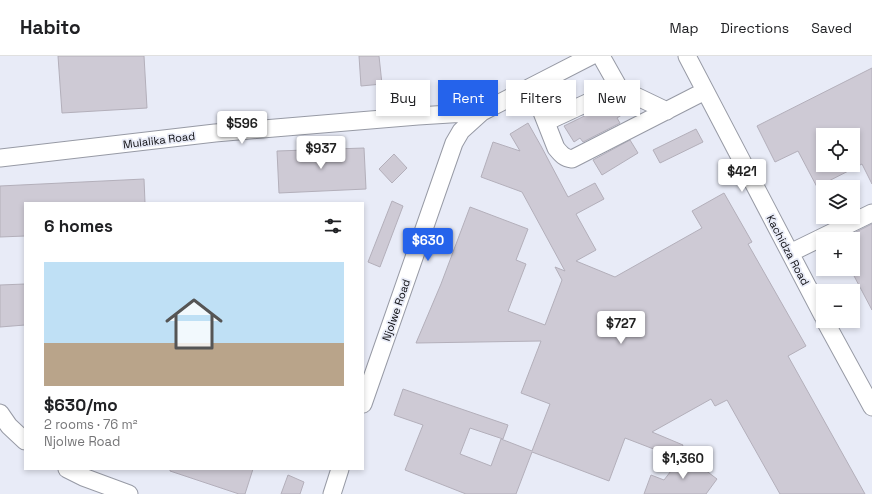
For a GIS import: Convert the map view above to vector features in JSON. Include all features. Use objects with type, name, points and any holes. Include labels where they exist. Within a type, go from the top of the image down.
[{"type":"street","name":"Mulalika Road","points":[[545,80],[591,56]]},
{"type":"street","points":[[601,56],[615,80]]},
{"type":"street","name":"Kachidza Road","points":[[687,56],[816,303]]},
{"type":"street","points":[[544,116],[556,148],[561,155],[572,159],[705,91]]},
{"type":"street","points":[[640,98],[667,111]]},
{"type":"street","points":[[546,122],[584,105]]},
{"type":"street","name":"Mulalika Road","points":[[0,158],[214,133],[438,115]]},
{"type":"street","name":"Njolwe Road","points":[[364,401],[454,143],[461,131],[478,116]]},
{"type":"street","points":[[790,253],[872,213]]},
{"type":"street","points":[[830,328],[872,407]]},
{"type":"street","points":[[0,414],[9,426],[24,440]]},
{"type":"street","points":[[69,470],[83,477],[129,494]]},
{"type":"street","points":[[332,494],[340,470]]},
{"type":"building","points":[[58,56],[144,56],[147,108],[62,113]]},
{"type":"building","points":[[359,56],[379,56],[382,80],[376,80],[376,85],[361,86]]},
{"type":"building","points":[[872,68],[872,184],[862,164],[860,165],[860,128],[816,128],[816,172],[846,172],[831,180],[816,180],[816,185],[798,151],[775,162],[757,126]]},
{"type":"building","points":[[584,116],[620,116],[617,118],[620,123],[583,142],[580,138],[574,142],[564,126]]},
{"type":"building","points":[[528,123],[568,197],[595,183],[604,199],[576,214],[596,250],[576,261],[615,277],[702,228],[692,211],[724,193],[752,242],[748,244],[806,346],[788,356],[865,494],[780,494],[727,400],[715,406],[711,399],[652,432],[683,445],[677,458],[625,438],[609,481],[532,452],[516,494],[466,494],[405,470],[423,425],[394,415],[403,389],[508,425],[503,439],[470,428],[460,454],[491,466],[501,439],[532,451],[550,404],[521,393],[541,341],[416,343],[441,284],[470,207],[528,229],[516,260],[526,264],[508,311],[545,325],[562,280],[555,267],[565,271],[522,192],[481,177],[493,142],[520,151],[510,134]]},
{"type":"building","points":[[696,129],[703,142],[660,163],[653,150]]},
{"type":"building","points":[[630,140],[638,153],[602,175],[593,160]]},
{"type":"building","points":[[364,148],[366,189],[279,193],[277,151]]},
{"type":"building","points":[[394,154],[407,168],[392,183],[379,169]]},
{"type":"building","points":[[144,179],[145,202],[24,202],[24,236],[0,237],[0,186]]},
{"type":"building","points":[[392,201],[403,206],[380,267],[368,262]]},
{"type":"building","points":[[872,224],[872,310],[860,287],[860,284],[858,284],[854,276],[860,276],[860,232],[856,232]]},
{"type":"building","points":[[24,284],[24,325],[0,327],[0,285]]},
{"type":"building","points":[[684,454],[717,479],[706,494],[644,494],[651,475],[664,480]]},
{"type":"building","points":[[253,470],[245,494],[239,494],[170,471]]},
{"type":"building","points":[[288,475],[304,482],[300,494],[281,494]]}]
